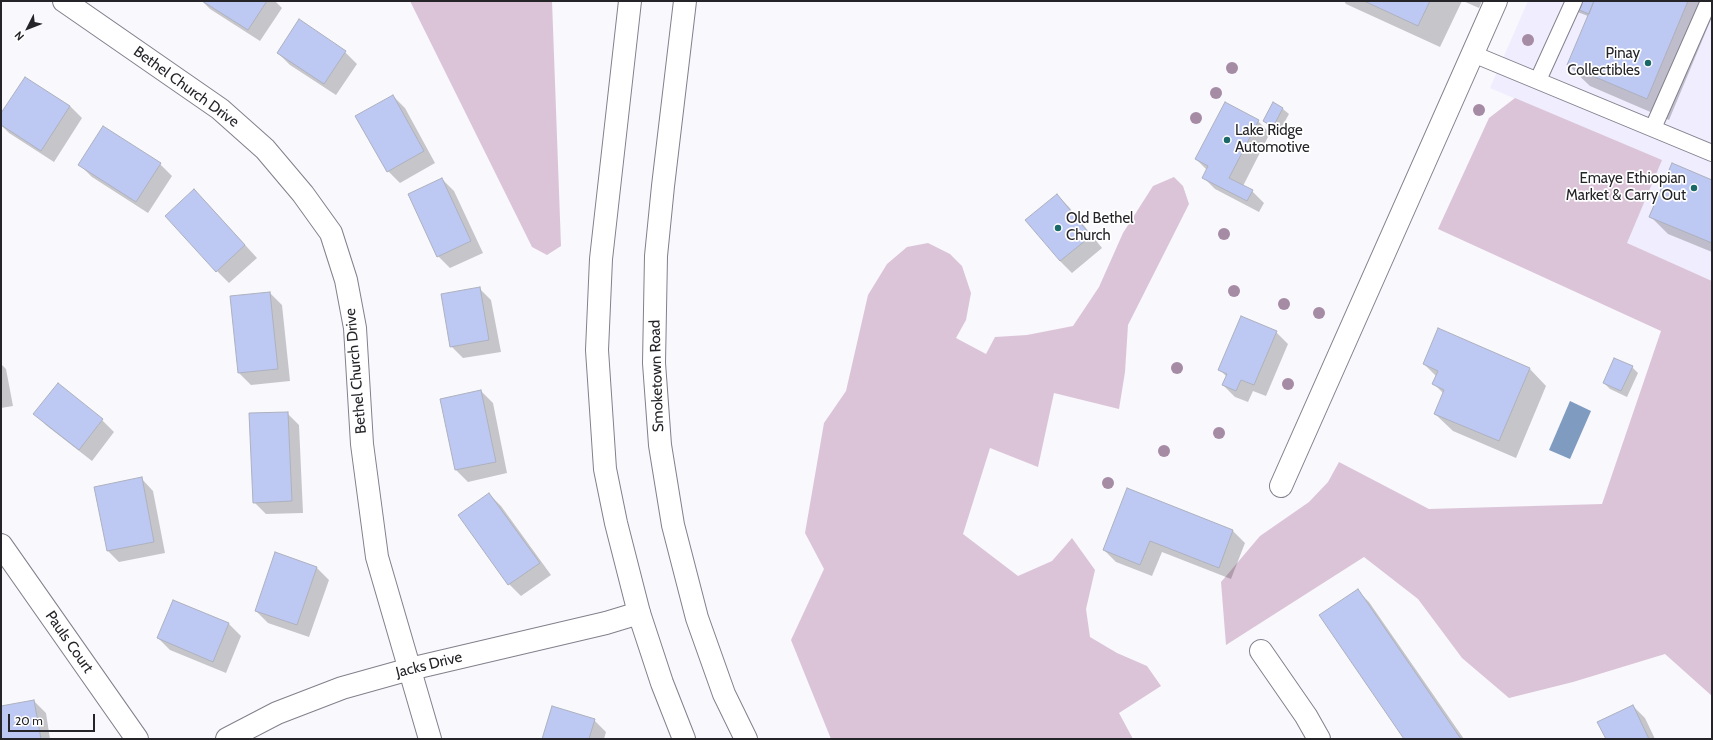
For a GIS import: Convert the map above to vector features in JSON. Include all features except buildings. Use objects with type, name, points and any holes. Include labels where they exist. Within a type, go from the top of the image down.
[{"type":"street","name":"Bethel Church Drive","points":[[64,1],[220,109],[265,148],[303,194],[331,233],[346,280],[355,328],[362,444],[377,557],[430,739]]},
{"type":"street","points":[[630,1],[601,259],[597,350],[606,469],[616,524],[639,613],[662,683],[684,739]]},
{"type":"street","name":"Smoketown Road","points":[[685,1],[656,256],[654,363],[660,445],[673,525],[697,618],[724,694],[746,739]]},
{"type":"street","points":[[1281,486],[1496,1]]},
{"type":"street","name":"Pauls Court","points":[[1,545],[137,739]]},
{"type":"street","name":"Jacks Drive","points":[[227,739],[278,713],[335,691],[410,669],[577,630],[639,613]]},
{"type":"street","points":[[1261,651],[1306,716],[1319,739]]},
{"type":"lane","points":[[1538,80],[1574,1]]},
{"type":"lane","points":[[1653,128],[1709,1]]},
{"type":"lane","points":[[1473,54],[1712,153]]},
{"type":"shaded area","points":[[410,1],[552,1],[561,246],[547,255],[532,247]]},
{"type":"shaded area","points":[[1528,1],[1712,1],[1712,281],[1626,243],[1661,160],[1490,88]]},
{"type":"shaded area","points":[[1515,98],[1662,160],[1627,243],[1712,281],[1712,696],[1665,654],[1573,682],[1509,698],[1462,658],[1418,599],[1364,557],[1226,645],[1221,582],[1260,536],[1309,502],[1328,482],[1339,462],[1429,509],[1602,504],[1661,331],[1438,229],[1489,118]]},
{"type":"shaded area","points":[[1174,177],[1183,186],[1189,204],[1128,325],[1125,372],[1119,409],[1054,393],[1038,467],[990,448],[963,534],[1018,576],[1052,561],[1072,538],[1095,570],[1086,609],[1090,637],[1117,653],[1147,666],[1161,686],[1119,713],[1133,739],[831,739],[791,640],[824,569],[805,533],[824,423],[846,391],[868,295],[887,264],[907,247],[928,243],[950,254],[962,266],[971,293],[966,320],[956,338],[986,354],[995,337],[1027,335],[1073,326],[1099,287],[1123,233],[1153,186]]},
{"type":"water","points":[[1570,401],[1591,411],[1570,459],[1549,450]]},
{"type":"place","name":"Pinay Collectibles","points":[[1648,63]]},
{"type":"place","name":"Lake Ridge Automotive","points":[[1227,140]]},
{"type":"place","name":"Emaye Ethiopian Market & Carry Out","points":[[1694,188]]},
{"type":"place","name":"Old Bethel Church","points":[[1058,228]]}]
